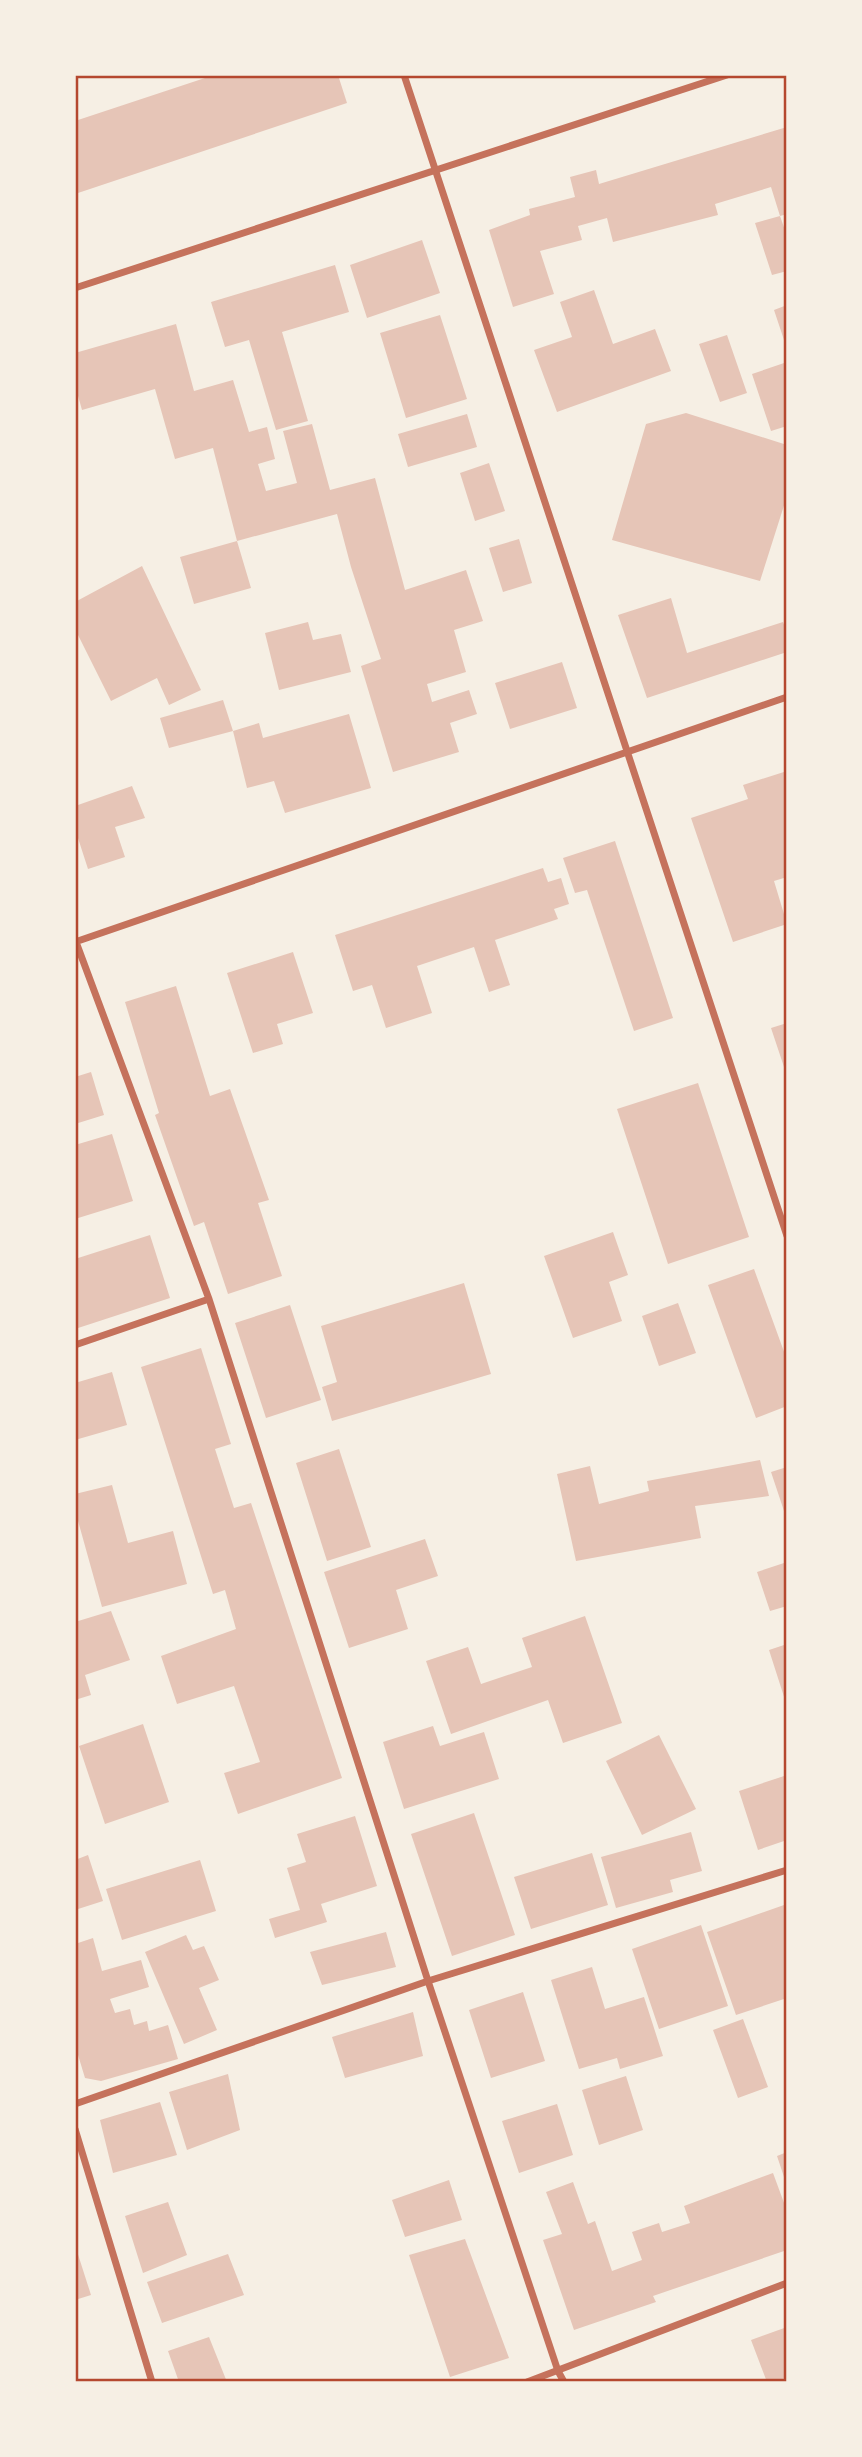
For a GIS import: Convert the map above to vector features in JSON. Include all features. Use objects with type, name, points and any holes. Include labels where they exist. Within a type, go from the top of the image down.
[{"type":"street","points":[[404,75],[787,1236]]},
{"type":"street","points":[[75,288],[727,75]]},
{"type":"street","points":[[564,2382],[558,2371],[428,1982],[209,1299],[76,942],[787,698]]},
{"type":"street","points":[[75,1345],[209,1299]]},
{"type":"street","points":[[75,2104],[428,1982],[787,1870]]},
{"type":"street","points":[[75,2129],[152,2382]]},
{"type":"street","points":[[527,2382],[787,2283]]},
{"type":"building","points":[[214,75],[338,75],[347,103],[75,194],[75,121]]},
{"type":"building","points":[[787,127],[787,214],[780,216],[771,187],[715,204],[718,215],[613,242],[607,218],[578,226],[582,240],[540,251],[554,294],[513,307],[489,230],[530,215],[529,209],[575,197],[570,177],[596,170],[599,184]]},
{"type":"building","points":[[780,216],[787,236],[787,271],[772,275],[755,223]]},
{"type":"building","points":[[422,240],[440,293],[367,318],[350,265]]},
{"type":"building","points":[[335,265],[349,312],[282,332],[308,421],[276,430],[249,340],[225,347],[211,302]]},
{"type":"building","points":[[594,290],[613,344],[655,329],[671,371],[557,412],[534,350],[572,337],[560,302]]},
{"type":"building","points":[[787,305],[787,346],[786,346],[774,310]]},
{"type":"building","points":[[440,315],[467,399],[406,418],[380,333]]},
{"type":"building","points":[[176,324],[194,391],[233,380],[249,432],[267,427],[275,459],[258,464],[266,491],[297,483],[283,431],[312,424],[330,490],[375,478],[405,590],[466,570],[483,621],[454,630],[466,672],[427,684],[432,702],[469,690],[477,714],[450,723],[459,752],[393,772],[361,666],[381,659],[337,514],[237,541],[213,448],[175,459],[155,389],[82,410],[75,385],[75,353]]},
{"type":"building","points":[[727,335],[747,393],[720,402],[699,344]]},
{"type":"building","points":[[787,362],[787,426],[771,431],[752,374]]},
{"type":"building","points":[[686,413],[787,445],[787,496],[760,581],[612,540],[646,424]]},
{"type":"building","points":[[467,414],[477,447],[408,467],[398,434]]},
{"type":"building","points":[[489,463],[505,511],[475,521],[460,473]]},
{"type":"building","points":[[519,539],[532,583],[503,592],[489,548]]},
{"type":"building","points":[[237,541],[251,588],[194,604],[180,557]]},
{"type":"building","points":[[142,566],[201,690],[169,705],[157,678],[111,701],[75,629],[75,602]]},
{"type":"building","points":[[671,598],[687,653],[783,622],[787,632],[787,652],[647,698],[618,615]]},
{"type":"building","points":[[308,622],[313,640],[341,634],[351,672],[279,690],[265,633]]},
{"type":"building","points":[[562,662],[577,708],[510,729],[495,683]]},
{"type":"building","points":[[223,700],[233,731],[169,748],[160,718]]},
{"type":"building","points":[[349,714],[371,788],[285,813],[274,781],[247,788],[233,731],[259,723],[263,738]]},
{"type":"building","points":[[787,771],[787,877],[774,881],[787,924],[733,942],[691,818],[748,799],[743,785]]},
{"type":"building","points":[[132,786],[145,818],[115,827],[125,857],[88,869],[75,835],[75,799],[78,805]]},
{"type":"building","points":[[615,841],[673,1018],[634,1031],[587,890],[575,893],[563,858]]},
{"type":"building","points":[[543,868],[548,882],[561,878],[569,904],[554,909],[558,919],[495,940],[510,985],[489,992],[474,947],[417,966],[432,1013],[386,1028],[372,985],[353,991],[335,935]]},
{"type":"building","points":[[293,952],[313,1013],[277,1024],[283,1044],[253,1053],[227,973]]},
{"type":"building","points":[[176,986],[210,1096],[230,1089],[269,1200],[258,1203],[282,1276],[228,1294],[204,1222],[194,1226],[155,1115],[159,1113],[125,1002]]},
{"type":"building","points":[[787,1023],[787,1073],[786,1073],[771,1028]]},
{"type":"building","points":[[91,1072],[104,1115],[75,1124],[75,1077]]},
{"type":"building","points":[[698,1083],[749,1237],[668,1264],[617,1109]]},
{"type":"building","points":[[112,1134],[133,1201],[75,1219],[75,1145]]},
{"type":"building","points":[[613,1232],[628,1275],[609,1282],[622,1321],[573,1338],[544,1256]]},
{"type":"building","points":[[150,1235],[170,1298],[75,1329],[75,1259]]},
{"type":"building","points":[[754,1269],[787,1360],[787,1406],[756,1418],[708,1285]]},
{"type":"building","points":[[464,1283],[491,1374],[332,1421],[322,1387],[337,1382],[321,1326]]},
{"type":"building","points":[[678,1303],[696,1353],[659,1366],[642,1316]]},
{"type":"building","points":[[290,1305],[321,1400],[266,1418],[235,1323]]},
{"type":"building","points":[[201,1348],[231,1444],[215,1449],[234,1508],[251,1503],[342,1778],[238,1814],[224,1773],[260,1762],[234,1686],[177,1704],[161,1656],[236,1629],[225,1590],[213,1594],[141,1367]]},
{"type":"building","points":[[112,1372],[127,1425],[75,1440],[75,1383]]},
{"type":"building","points":[[339,1449],[371,1547],[327,1561],[296,1463]]},
{"type":"building","points":[[760,1460],[769,1496],[695,1506],[701,1538],[576,1561],[557,1474],[590,1466],[599,1504],[649,1491],[647,1481]]},
{"type":"building","points":[[787,1467],[787,1517],[786,1517],[771,1472]]},
{"type":"building","points":[[112,1485],[128,1543],[173,1531],[187,1584],[102,1607],[75,1510],[75,1494]]},
{"type":"building","points":[[425,1539],[438,1576],[396,1590],[408,1629],[349,1648],[324,1572]]},
{"type":"building","points":[[787,1562],[787,1606],[770,1611],[757,1572]]},
{"type":"building","points":[[111,1611],[130,1660],[85,1675],[91,1695],[75,1700],[75,1622]]},
{"type":"building","points":[[585,1616],[622,1723],[563,1743],[548,1700],[451,1734],[426,1661],[468,1647],[481,1684],[532,1667],[522,1638]]},
{"type":"building","points":[[787,1644],[787,1703],[786,1703],[769,1650]]},
{"type":"building","points":[[143,1724],[169,1802],[105,1824],[79,1746]]},
{"type":"building","points":[[433,1726],[440,1746],[484,1732],[499,1779],[404,1809],[383,1742]]},
{"type":"building","points":[[659,1735],[696,1809],[642,1835],[606,1761]]},
{"type":"building","points":[[787,1775],[787,1840],[758,1850],[739,1791]]},
{"type":"building","points":[[474,1813],[515,1935],[452,1956],[411,1834]]},
{"type":"building","points":[[355,1816],[377,1886],[321,1904],[327,1922],[275,1938],[269,1919],[300,1910],[287,1868],[306,1862],[297,1834]]},
{"type":"building","points":[[691,1832],[702,1871],[670,1880],[673,1892],[616,1908],[601,1857]]},
{"type":"building","points":[[592,1853],[608,1905],[531,1929],[514,1877]]},
{"type":"building","points":[[88,1855],[103,1901],[75,1910],[75,1860]]},
{"type":"building","points":[[200,1860],[216,1911],[122,1940],[106,1889]]},
{"type":"building","points":[[784,1905],[787,1915],[787,1998],[736,2015],[707,1932]]},
{"type":"building","points":[[701,1925],[728,2006],[659,2029],[632,1949]]},
{"type":"building","points":[[386,1932],[396,1967],[322,1985],[310,1952]]},
{"type":"building","points":[[186,1935],[193,1950],[204,1946],[219,1980],[199,1988],[217,2030],[184,2044],[145,1952]]},
{"type":"building","points":[[93,1938],[102,1971],[141,1960],[149,1987],[110,1999],[115,2013],[130,2009],[134,2025],[147,2021],[149,2031],[168,2025],[178,2059],[101,2081],[85,2078],[75,2045],[75,1944]]},
{"type":"building","points":[[592,1967],[605,2009],[644,1997],[663,2056],[620,2069],[617,2058],[579,2069],[551,1980]]},
{"type":"building","points":[[523,1992],[545,2061],[491,2078],[469,2010]]},
{"type":"building","points":[[413,2012],[423,2056],[345,2078],[332,2037]]},
{"type":"building","points":[[743,2019],[768,2087],[738,2098],[713,2030]]},
{"type":"building","points":[[228,2074],[240,2130],[187,2150],[169,2092]]},
{"type":"building","points":[[626,2076],[643,2130],[599,2145],[582,2090]]},
{"type":"building","points":[[160,2102],[177,2155],[113,2173],[100,2120]]},
{"type":"building","points":[[557,2104],[573,2155],[519,2173],[502,2121]]},
{"type":"building","points":[[787,2152],[787,2182],[786,2183],[777,2156]]},
{"type":"building","points":[[773,2173],[787,2211],[787,2250],[653,2296],[656,2302],[574,2330],[543,2240],[562,2234],[546,2192],[573,2182],[588,2224],[595,2221],[612,2271],[642,2260],[632,2232],[659,2223],[662,2232],[690,2223],[684,2206]]},
{"type":"building","points":[[449,2180],[462,2220],[405,2237],[392,2200]]},
{"type":"building","points":[[168,2202],[187,2255],[143,2273],[125,2216]]},
{"type":"building","points":[[465,2239],[509,2358],[450,2377],[409,2255]]},
{"type":"building","points":[[75,2245],[91,2295],[75,2300]]},
{"type":"building","points":[[228,2254],[244,2295],[162,2323],[147,2282]]},
{"type":"building","points":[[787,2327],[787,2378],[767,2382],[751,2340]]},
{"type":"building","points":[[209,2337],[227,2382],[179,2382],[168,2351]]}]
